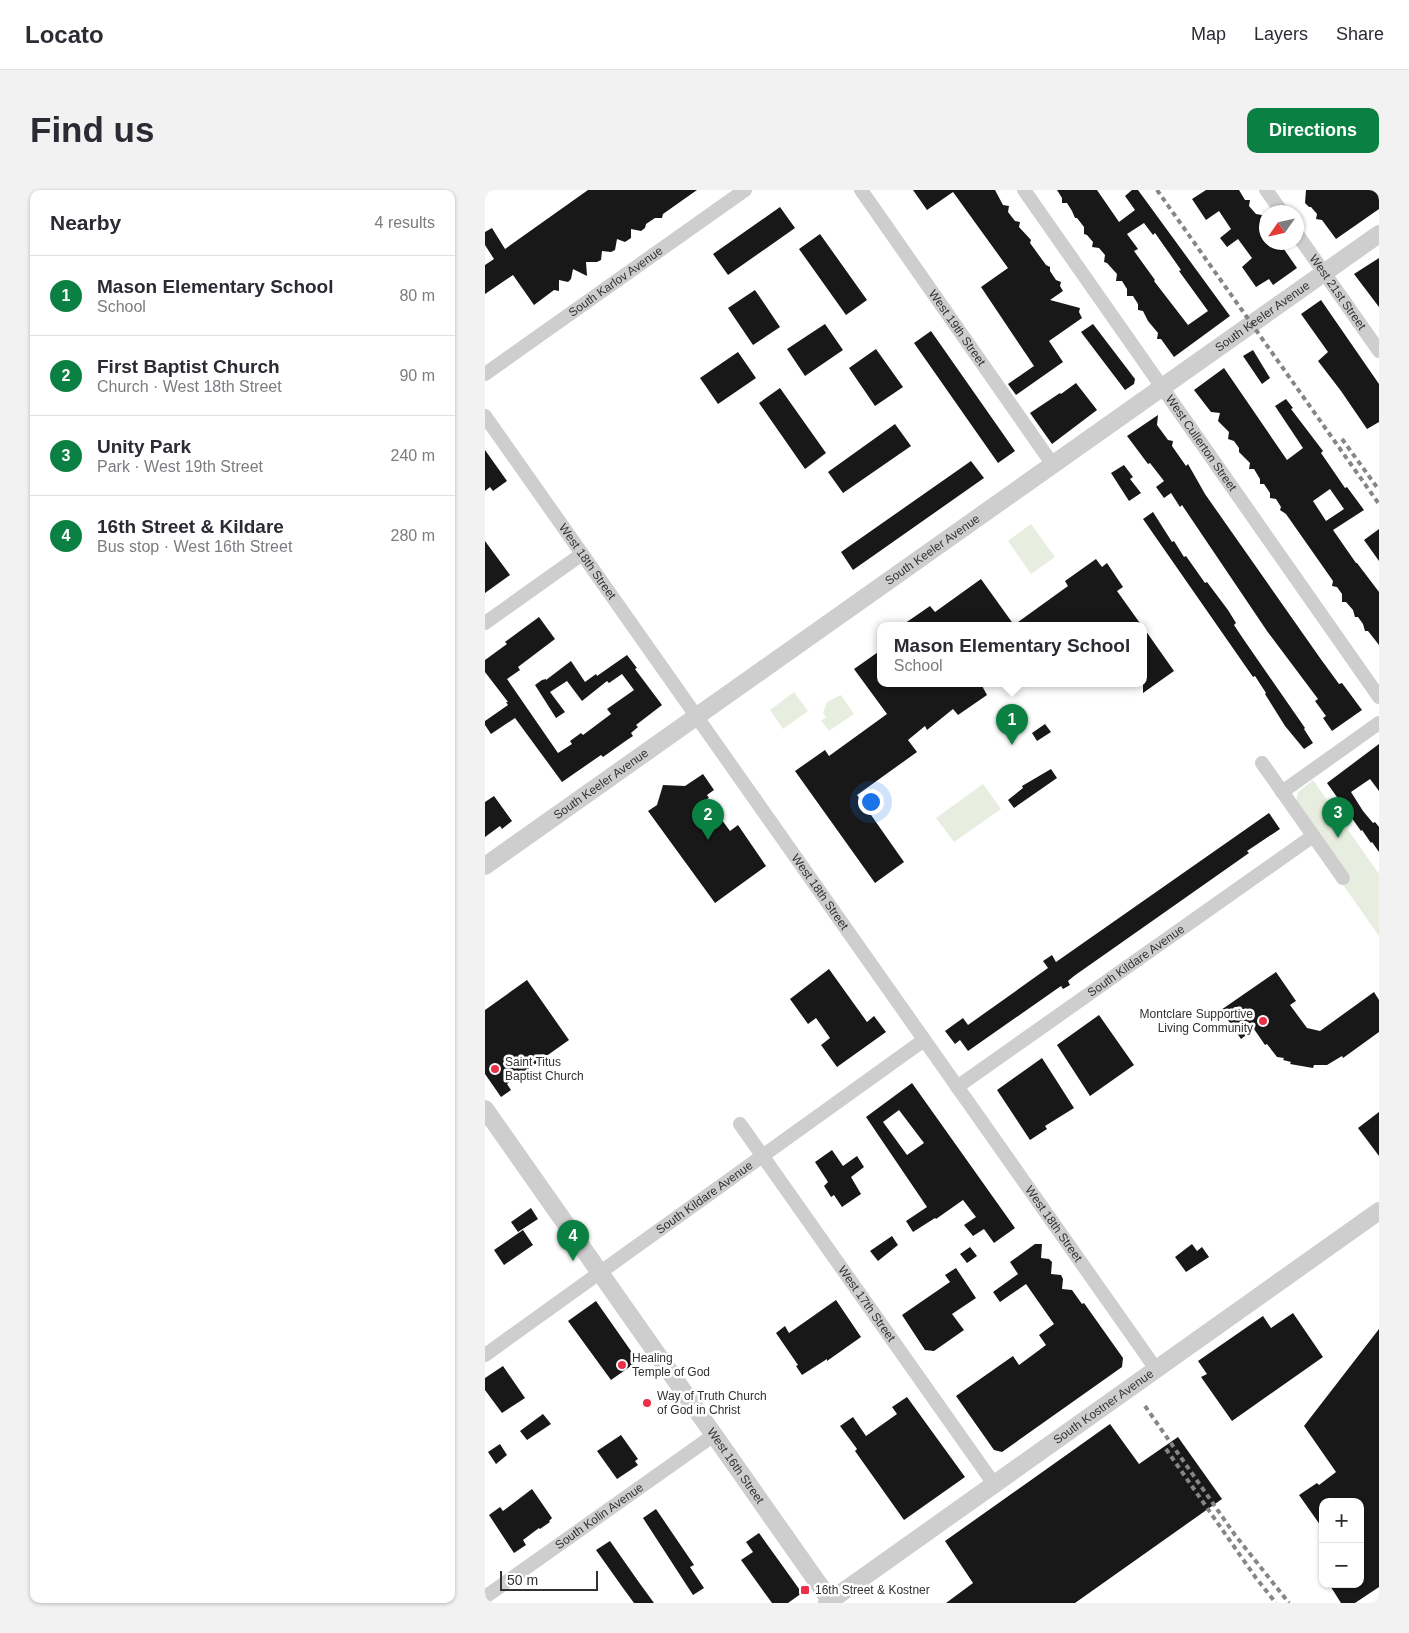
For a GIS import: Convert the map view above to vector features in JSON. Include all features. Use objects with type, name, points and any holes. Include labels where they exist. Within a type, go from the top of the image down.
[{"type":"street","name":"South Karlov Avenue","points":[[485,374],[745,190]]},
{"type":"street","name":"West 19th Street","points":[[861,190],[1053,464]]},
{"type":"street","name":"West Cullerton Street","points":[[1024,190],[1379,697]]},
{"type":"street","points":[[1266,190],[1277,205]]},
{"type":"street","name":"South Keeler Avenue","points":[[485,866],[1379,234]]},
{"type":"street","name":"West 21st Street","points":[[1304,244],[1379,351]]},
{"type":"street","name":"West 18th Street","points":[[485,416],[1156,1370]]},
{"type":"street","points":[[485,622],[582,554]]},
{"type":"street","points":[[1282,792],[1379,723]]},
{"type":"street","points":[[1262,763],[1343,878]]},
{"type":"street","name":"South Kildare Avenue","points":[[957,1088],[1313,836]]},
{"type":"street","name":"South Kildare Avenue","points":[[485,1355],[924,1040]]},
{"type":"street","name":"West 16th Street","points":[[485,1109],[829,1602]]},
{"type":"street","name":"West 17th Street","points":[[740,1124],[994,1484]]},
{"type":"street","name":"South Kostner Avenue","points":[[829,1602],[1379,1211]]},
{"type":"street","name":"South Kolin Avenue","points":[[485,1597],[714,1435]]},
{"type":"green space","points":[[1031,524],[1055,557],[1031,574],[1008,541]]},
{"type":"green space","points":[[794,692],[808,711],[783,729],[770,710]]},
{"type":"green space","points":[[841,695],[854,714],[829,731],[821,721],[826,717],[823,713],[827,702]]},
{"type":"green space","points":[[1313,780],[1379,874],[1379,936],[1343,885],[1351,878],[1296,801],[1298,792]]},
{"type":"green space","points":[[983,784],[1001,809],[954,842],[936,818]]},
{"type":"building","points":[[588,190],[697,190],[663,214],[662,218],[655,218],[646,224],[645,228],[641,231],[631,229],[631,238],[625,242],[617,239],[615,250],[611,252],[602,251],[601,260],[586,262],[587,276],[573,269],[571,279],[568,282],[559,280],[559,291],[554,290],[534,305],[513,275],[485,294],[485,265],[494,259],[485,245],[485,232],[492,228],[505,249]]},
{"type":"building","points":[[913,190],[995,190],[1003,205],[1009,206],[1008,212],[1015,221],[1020,222],[1019,227],[1031,240],[1030,243],[1046,265],[1050,267],[1050,271],[1056,280],[1061,282],[1060,286],[1063,291],[1050,300],[1080,308],[1079,312],[1082,318],[1049,341],[1063,362],[1016,395],[1008,384],[1034,366],[981,287],[1008,268],[953,192],[927,210]]},
{"type":"building","points":[[1057,190],[1097,190],[1119,222],[1135,210],[1125,196],[1132,190],[1138,190],[1230,316],[1174,357],[1161,339],[1157,339],[1158,333],[1148,321],[1143,311],[1138,310],[1138,304],[1133,296],[1127,296],[1127,289],[1122,281],[1116,281],[1117,274],[1104,262],[1105,255],[1099,248],[1092,247],[1093,242],[1084,234],[1084,227],[1075,218],[1067,203],[1062,203],[1062,198]],"holes":[[[1144,223],[1153,235],[1155,233],[1181,270],[1179,271],[1208,311],[1188,325],[1154,281],[1134,251],[1138,249],[1127,234]]]},
{"type":"building","points":[[1206,190],[1239,190],[1245,200],[1250,200],[1249,206],[1256,214],[1259,214],[1259,250],[1285,250],[1297,268],[1273,285],[1269,279],[1256,287],[1242,267],[1252,258],[1238,239],[1227,247],[1220,238],[1231,229],[1219,211],[1206,220],[1192,199]]},
{"type":"building","points":[[1306,190],[1379,190],[1379,209],[1336,239],[1322,220],[1316,219],[1317,214],[1305,203]]},
{"type":"building","points":[[780,207],[795,228],[728,275],[713,254]]},
{"type":"building","points":[[820,234],[867,300],[846,315],[799,249]]},
{"type":"building","points":[[1379,258],[1379,307],[1354,274]]},
{"type":"building","points":[[755,290],[780,327],[753,345],[728,308]]},
{"type":"building","points":[[1321,300],[1379,384],[1379,422],[1367,429],[1318,361],[1328,352],[1301,314]]},
{"type":"building","points":[[825,324],[843,350],[805,376],[787,349]]},
{"type":"building","points":[[1093,324],[1135,379],[1134,384],[1125,390],[1081,332]]},
{"type":"building","points":[[931,331],[1015,451],[998,463],[914,343]]},
{"type":"building","points":[[876,349],[903,387],[875,406],[849,368]]},
{"type":"building","points":[[1253,350],[1270,378],[1262,384],[1243,356]]},
{"type":"building","points":[[738,352],[756,378],[718,404],[700,378]]},
{"type":"building","points":[[1224,368],[1287,460],[1303,448],[1275,406],[1286,399],[1293,408],[1291,409],[1323,451],[1321,453],[1345,488],[1347,487],[1364,510],[1333,530],[1379,592],[1379,645],[1368,631],[1365,631],[1358,617],[1355,617],[1353,610],[1346,602],[1342,602],[1342,594],[1337,587],[1332,586],[1333,581],[1286,514],[1280,510],[1281,507],[1276,499],[1270,498],[1270,493],[1264,484],[1260,484],[1260,479],[1254,469],[1249,469],[1250,463],[1239,452],[1239,448],[1234,441],[1228,439],[1229,432],[1218,421],[1220,413],[1211,412],[1194,390]],"holes":[[[1330,489],[1344,509],[1326,521],[1313,501]]]},
{"type":"building","points":[[1076,383],[1097,410],[1052,444],[1030,413]]},
{"type":"building","points":[[780,388],[826,453],[805,469],[759,403]]},
{"type":"building","points":[[1158,415],[1157,425],[1168,440],[1173,441],[1172,446],[1186,466],[1188,464],[1205,494],[1320,658],[1339,684],[1342,683],[1362,710],[1332,731],[1323,718],[1326,716],[1315,701],[1318,699],[1267,631],[1182,505],[1180,507],[1171,493],[1164,498],[1156,487],[1164,481],[1150,463],[1148,464],[1127,436]]},
{"type":"building","points":[[895,424],[911,446],[843,493],[828,472]]},
{"type":"building","points":[[485,450],[507,481],[493,491],[490,487],[485,491]]},
{"type":"building","points":[[971,461],[984,478],[853,570],[841,552]]},
{"type":"building","points":[[1124,465],[1133,477],[1130,479],[1141,493],[1129,501],[1111,473]]},
{"type":"building","points":[[1153,512],[1172,542],[1174,541],[1184,557],[1186,556],[1205,583],[1207,582],[1228,610],[1236,623],[1234,625],[1305,728],[1313,743],[1304,749],[1285,726],[1255,676],[1253,677],[1143,519]]},
{"type":"building","points":[[1379,529],[1379,561],[1364,540]]},
{"type":"building","points":[[485,541],[510,575],[485,593]]},
{"type":"building","points":[[1096,559],[1102,567],[1107,563],[1123,587],[1117,591],[1139,622],[1018,622],[1068,586],[1065,581]]},
{"type":"building","points":[[981,579],[1012,622],[907,622],[930,606],[935,612]]},
{"type":"building","points":[[539,617],[555,639],[518,667],[520,670],[507,679],[558,753],[572,744],[570,741],[581,733],[583,735],[611,714],[607,709],[634,690],[622,674],[609,683],[607,681],[582,701],[567,681],[550,692],[565,712],[556,718],[535,685],[542,680],[546,680],[571,661],[585,682],[627,655],[662,705],[636,725],[638,727],[631,733],[633,736],[562,782],[515,718],[491,734],[485,725],[485,721],[508,705],[506,702],[508,702],[485,672],[485,660],[507,644],[505,642]]},
{"type":"building","points":[[1147,633],[1174,671],[1143,693],[1143,687],[1147,687]]},
{"type":"building","points":[[877,653],[877,687],[983,687],[987,695],[958,715],[953,709],[927,730],[925,726],[908,740],[917,752],[857,795],[904,862],[875,883],[795,771],[825,750],[829,756],[887,714],[854,669]]},
{"type":"building","points":[[1045,724],[1051,732],[1037,741],[1032,733]]},
{"type":"building","points":[[1379,744],[1379,791],[1370,779],[1351,792],[1363,811],[1379,827],[1379,852],[1361,831],[1327,783]]},
{"type":"building","points":[[1051,769],[1057,778],[1014,808],[1008,800],[1023,788],[1022,786]]},
{"type":"building","points":[[703,774],[714,790],[707,795],[709,798],[705,800],[730,831],[738,825],[766,866],[715,903],[648,811],[657,805],[663,785],[685,786]]},
{"type":"building","points":[[494,796],[512,821],[502,829],[500,826],[485,837],[485,802]]},
{"type":"building","points":[[1269,813],[1280,829],[1247,851],[1249,853],[1074,976],[1068,981],[1070,985],[1063,989],[1061,986],[968,1051],[960,1040],[955,1044],[945,1031],[963,1018],[968,1025],[1048,968],[1043,961],[1052,955],[1056,962]]},
{"type":"building","points":[[829,969],[867,1022],[874,1016],[886,1032],[837,1067],[821,1045],[830,1038],[816,1018],[808,1024],[790,999]]},
{"type":"building","name":"Montclare Supportive Living Community","points":[[1276,972],[1296,1001],[1290,1005],[1307,1028],[1320,1031],[1374,992],[1379,1000],[1379,1032],[1343,1058],[1342,1056],[1327,1065],[1314,1065],[1313,1068],[1290,1064],[1291,1062],[1283,1060],[1284,1058],[1277,1057],[1267,1044],[1265,1045],[1254,1029],[1241,1039],[1221,1010]]},
{"type":"building","points":[[527,980],[569,1040],[507,1084],[511,1090],[501,1097],[485,1074],[485,1010]]},
{"type":"building","points":[[1099,1015],[1134,1065],[1090,1096],[1057,1045]]},
{"type":"building","points":[[1042,1058],[1074,1108],[1045,1126],[1047,1129],[1030,1140],[997,1090]]},
{"type":"building","points":[[912,1083],[1015,1228],[994,1243],[984,1229],[973,1236],[964,1225],[976,1217],[963,1200],[913,1232],[906,1221],[927,1207],[866,1117]],"holes":[[[899,1110],[924,1143],[907,1155],[883,1122]]]},
{"type":"building","points":[[1379,1112],[1379,1156],[1358,1128]]},
{"type":"building","points":[[832,1150],[843,1166],[857,1156],[864,1167],[851,1177],[861,1194],[842,1207],[834,1195],[831,1197],[824,1186],[828,1182],[815,1162]]},
{"type":"building","points":[[531,1208],[538,1219],[518,1232],[511,1222]]},
{"type":"building","points":[[523,1230],[533,1245],[504,1265],[494,1250]]},
{"type":"building","points":[[892,1236],[898,1245],[878,1261],[870,1251]]},
{"type":"building","points":[[1035,1244],[1042,1244],[1041,1258],[1049,1259],[1052,1262],[1051,1274],[1061,1275],[1063,1279],[1062,1289],[1072,1290],[1082,1304],[1084,1303],[1123,1358],[1122,1367],[1002,1452],[994,1450],[956,1396],[1013,1356],[1019,1365],[1046,1345],[1039,1335],[1054,1324],[1026,1284],[1000,1302],[993,1292],[1018,1274],[1010,1262]]},
{"type":"building","points":[[1192,1244],[1197,1251],[1202,1247],[1209,1257],[1186,1272],[1175,1257]]},
{"type":"building","points":[[970,1247],[977,1256],[967,1263],[960,1254]]},
{"type":"building","points":[[956,1268],[976,1298],[952,1314],[964,1330],[934,1351],[925,1350],[902,1315],[950,1282],[945,1275]]},
{"type":"building","points":[[836,1300],[861,1337],[827,1361],[827,1359],[802,1375],[796,1366],[798,1365],[776,1333],[785,1326],[789,1333]]},
{"type":"building","points":[[596,1301],[638,1361],[611,1380],[568,1321]]},
{"type":"building","points":[[1293,1313],[1323,1357],[1232,1421],[1201,1377],[1207,1374],[1198,1361],[1263,1316],[1271,1328]]},
{"type":"building","points":[[1379,1329],[1379,1587],[1355,1603],[1341,1603],[1332,1588],[1364,1588],[1364,1498],[1319,1498],[1319,1523],[1299,1495],[1317,1483],[1319,1485],[1336,1472],[1304,1426]]},
{"type":"building","points":[[503,1366],[525,1398],[502,1413],[485,1390],[485,1378]]},
{"type":"building","points":[[907,1397],[965,1477],[904,1520],[855,1451],[857,1449],[840,1426],[853,1417],[866,1436],[897,1414],[892,1407]]},
{"type":"building","points":[[543,1414],[551,1424],[527,1440],[520,1431]]},
{"type":"building","points":[[1110,1424],[1139,1464],[1178,1437],[1222,1499],[1075,1603],[946,1603],[973,1583],[945,1541]]},
{"type":"building","points":[[621,1435],[638,1459],[635,1461],[638,1465],[617,1479],[597,1451]]},
{"type":"building","points":[[500,1444],[507,1455],[496,1464],[488,1452]]},
{"type":"building","points":[[532,1489],[552,1518],[550,1522],[523,1540],[526,1545],[514,1553],[489,1515],[500,1507],[503,1511]]},
{"type":"building","points":[[656,1509],[694,1565],[690,1567],[704,1588],[693,1595],[643,1518]]},
{"type":"building","points":[[759,1533],[802,1593],[788,1603],[772,1603],[741,1560],[753,1552],[746,1542]]},
{"type":"building","points":[[610,1541],[654,1603],[634,1603],[596,1550]]},
{"type":"railway","points":[[1157,190],[1379,504]]},
{"type":"railway","points":[[1342,439],[1379,490]]},
{"type":"railway","points":[[1145,1406],[1235,1535],[1289,1603]]},
{"type":"railway","points":[[1166,1449],[1256,1578],[1276,1603]]},
{"type":"place","name":"Mason Elementary School","points":[[1012,745]]},
{"type":"place","name":"Unity Park","points":[[1338,838]]},
{"type":"place","name":"First Baptist Church","points":[[708,840]]},
{"type":"place","name":"Montclare Supportive Living Community","points":[[1263,1021]]},
{"type":"place","name":"Saint Titus Baptist Church","points":[[495,1069]]},
{"type":"place","name":"16th Street & Kildare","points":[[573,1261]]},
{"type":"place","name":"Healing Temple of God","points":[[622,1365]]},
{"type":"place","name":"Way of Truth Church of God in Christ","points":[[647,1403]]},
{"type":"place","name":"16th Street & Kostner","points":[[805,1590]]}]
